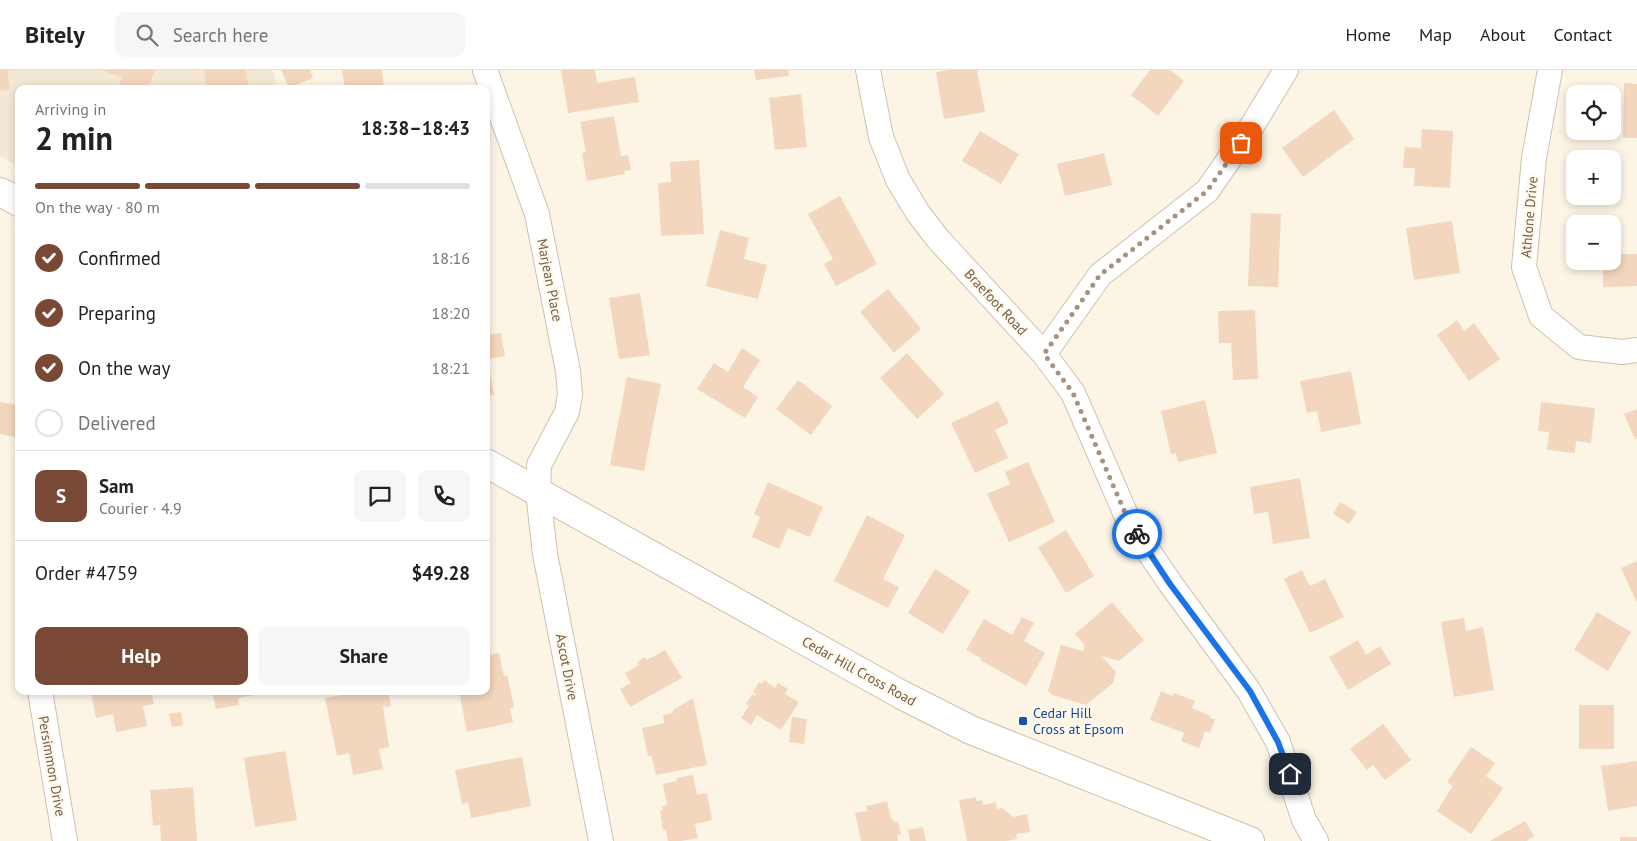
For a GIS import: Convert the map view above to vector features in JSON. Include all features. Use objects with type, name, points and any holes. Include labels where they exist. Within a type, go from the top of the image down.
[{"type":"main road","points":[[0,192],[15,200]]},
{"type":"main road","name":"Cedar Hill Cross Road","points":[[490,465],[902,695],[971,730],[1250,841]]},
{"type":"street","name":"Marjean Place","points":[[485,70],[537,214],[568,371],[570,395],[567,412],[539,465],[538,492]]},
{"type":"street","name":"Braefoot Road","points":[[868,70],[881,137],[898,180],[918,213],[938,238],[1044,354],[1073,393],[1130,524],[1170,584],[1250,691],[1278,742],[1304,820],[1316,841]]},
{"type":"street","points":[[1044,354],[1100,275],[1207,191],[1252,126],[1286,70]]},
{"type":"street","name":"Athlone Drive","points":[[1550,70],[1534,158],[1524,267],[1541,316],[1579,346],[1622,352],[1637,350]]},
{"type":"street","name":"Ascot Drive","points":[[538,492],[545,554],[601,841]]},
{"type":"street","name":"Persimmon Drive","points":[[41,695],[65,841]]},
{"type":"shaded area","points":[[0,70],[273,70],[276,85],[15,85],[15,165],[0,156]]},
{"type":"building","points":[[0,70],[7,70],[10,89],[0,91]]},
{"type":"building","points":[[103,70],[155,70],[149,85],[119,85],[122,78]]},
{"type":"building","points":[[204,70],[246,70],[248,85],[206,85]]},
{"type":"building","points":[[281,70],[310,70],[313,78],[296,85],[288,85]]},
{"type":"building","points":[[342,70],[382,70],[384,85],[344,85]]},
{"type":"building","points":[[561,70],[595,70],[597,83],[635,77],[639,102],[568,113]]},
{"type":"building","points":[[754,70],[788,70],[789,76],[756,80]]},
{"type":"building","points":[[977,70],[985,112],[944,119],[936,72]]},
{"type":"building","points":[[1150,70],[1170,70],[1184,81],[1158,116],[1131,95]]},
{"type":"building","points":[[1624,83],[1637,84],[1637,138],[1623,138]]},
{"type":"building","points":[[801,94],[807,147],[775,150],[769,98]]},
{"type":"building","points":[[1334,110],[1354,139],[1303,177],[1282,148]]},
{"type":"building","points":[[614,116],[621,156],[628,155],[631,170],[624,171],[625,174],[587,181],[582,153],[586,152],[580,122]]},
{"type":"building","points":[[1422,129],[1453,131],[1450,188],[1414,186],[1415,168],[1403,168],[1405,147],[1421,148]]},
{"type":"building","points":[[980,131],[1019,154],[1001,184],[962,161]]},
{"type":"building","points":[[1104,153],[1112,185],[1065,196],[1057,164]]},
{"type":"building","points":[[699,160],[704,234],[661,236],[658,183],[671,182],[670,162]]},
{"type":"building","points":[[840,196],[877,264],[836,286],[824,264],[833,259],[808,214]]},
{"type":"building","points":[[1251,213],[1281,214],[1278,287],[1248,286]]},
{"type":"building","points":[[1452,221],[1460,273],[1414,280],[1406,228]]},
{"type":"building","points":[[720,230],[749,238],[744,259],[767,265],[758,299],[706,286]]},
{"type":"building","points":[[1621,254],[1637,254],[1637,286],[1603,287],[1603,270],[1621,270]]},
{"type":"building","points":[[888,289],[921,329],[894,353],[860,312]]},
{"type":"building","points":[[640,293],[650,355],[619,359],[609,298]]},
{"type":"building","points":[[1255,310],[1258,379],[1233,380],[1231,343],[1219,343],[1218,311]]},
{"type":"building","points":[[1457,320],[1464,331],[1474,323],[1500,359],[1469,381],[1437,335]]},
{"type":"building","points":[[501,333],[505,356],[490,359],[490,334]]},
{"type":"building","points":[[742,348],[760,360],[743,387],[758,397],[745,418],[697,389],[714,363],[728,372]]},
{"type":"building","points":[[907,353],[944,394],[917,419],[880,378]]},
{"type":"building","points":[[490,371],[494,395],[490,396]]},
{"type":"building","points":[[1351,371],[1361,424],[1321,432],[1317,411],[1307,413],[1300,381]]},
{"type":"building","points":[[627,377],[661,384],[644,471],[610,465]]},
{"type":"building","points":[[798,380],[832,406],[811,435],[776,409]]},
{"type":"building","points":[[1205,400],[1217,453],[1178,462],[1176,453],[1171,454],[1161,411]]},
{"type":"building","points":[[998,401],[1009,423],[995,430],[1008,458],[975,473],[951,423]]},
{"type":"building","points":[[0,402],[15,404],[15,437],[0,434]]},
{"type":"building","points":[[1541,402],[1595,408],[1591,443],[1576,441],[1575,453],[1547,450],[1549,432],[1538,431]]},
{"type":"building","points":[[1637,409],[1637,439],[1635,439],[1624,414]]},
{"type":"building","points":[[1028,462],[1055,522],[1009,542],[987,494],[1010,484],[1005,472]]},
{"type":"building","points":[[1300,478],[1310,538],[1273,544],[1268,512],[1254,514],[1250,487]]},
{"type":"building","points":[[768,482],[823,507],[810,537],[788,528],[779,549],[752,537],[760,517],[754,514]]},
{"type":"building","points":[[1340,502],[1357,512],[1349,524],[1333,514]]},
{"type":"building","points":[[867,515],[905,535],[883,579],[899,587],[888,608],[834,581]]},
{"type":"building","points":[[1066,530],[1094,576],[1066,593],[1038,547]]},
{"type":"building","points":[[1637,561],[1637,603],[1621,568]]},
{"type":"building","points":[[935,569],[970,591],[943,634],[908,613]]},
{"type":"building","points":[[1302,570],[1310,586],[1325,579],[1344,617],[1310,633],[1284,579]]},
{"type":"building","points":[[1112,602],[1144,640],[1119,661],[1102,656],[1116,672],[1113,683],[1086,705],[1052,695],[1048,691],[1061,645],[1083,651],[1085,645],[1075,634]]},
{"type":"building","points":[[1597,612],[1631,632],[1608,671],[1574,650]]},
{"type":"building","points":[[1022,617],[1034,623],[1024,641],[1045,653],[1026,686],[966,650],[984,619],[1012,635]]},
{"type":"building","points":[[1464,618],[1466,631],[1483,627],[1494,690],[1454,697],[1441,622]]},
{"type":"building","points":[[1358,640],[1366,655],[1380,646],[1391,664],[1348,690],[1329,657]]},
{"type":"building","points":[[665,650],[682,678],[630,707],[620,689],[631,683],[625,673],[639,665],[637,662],[645,657],[647,660]]},
{"type":"building","points":[[499,653],[504,676],[507,675],[514,707],[510,708],[513,722],[467,732],[460,695],[490,695],[490,655]]},
{"type":"building","points":[[764,680],[775,688],[778,683],[788,689],[785,694],[799,702],[781,730],[757,715],[751,725],[741,718],[749,706],[746,704],[752,694],[755,696],[756,694],[753,692],[759,682],[762,684]]},
{"type":"building","points":[[1161,691],[1172,696],[1174,693],[1195,701],[1192,708],[1215,719],[1210,733],[1205,731],[1199,748],[1181,741],[1184,733],[1150,720]]},
{"type":"building","points":[[91,695],[152,695],[154,704],[143,706],[147,726],[116,732],[113,714],[96,718]]},
{"type":"building","points":[[213,695],[254,695],[238,698],[239,705],[216,709]]},
{"type":"building","points":[[342,695],[389,695],[391,706],[383,707],[389,747],[379,749],[383,769],[353,775],[349,753],[337,756],[325,698]]},
{"type":"building","points":[[693,698],[707,765],[656,775],[651,755],[648,756],[642,728],[664,723],[663,715],[673,713],[673,710]]},
{"type":"building","points":[[1579,705],[1614,705],[1614,749],[1579,749]]},
{"type":"building","points":[[181,712],[183,725],[172,727],[169,714]]},
{"type":"building","points":[[792,717],[807,719],[804,744],[789,742]]},
{"type":"building","points":[[1383,724],[1411,760],[1385,780],[1373,765],[1367,770],[1350,749]]},
{"type":"building","points":[[1471,747],[1495,763],[1486,776],[1503,788],[1471,834],[1437,811],[1453,786],[1447,782]]},
{"type":"building","points":[[285,751],[297,820],[255,827],[244,758]]},
{"type":"building","points":[[522,757],[531,806],[471,818],[468,802],[462,804],[455,770]]},
{"type":"building","points":[[1637,761],[1637,806],[1608,811],[1601,766]]},
{"type":"building","points":[[693,775],[697,795],[707,793],[712,820],[695,824],[698,838],[668,841],[666,830],[663,830],[660,811],[663,810],[662,806],[667,805],[663,784],[677,781],[676,778]]},
{"type":"building","points":[[193,787],[197,841],[161,841],[160,825],[153,826],[150,790]]},
{"type":"building","points":[[976,797],[977,801],[982,800],[983,805],[996,802],[997,809],[1002,808],[1014,817],[1027,814],[1030,832],[1016,834],[1017,839],[1006,841],[967,841],[959,800]]},
{"type":"building","points":[[887,801],[891,819],[894,822],[898,822],[901,834],[897,835],[898,841],[861,841],[855,813],[867,811],[866,806]]},
{"type":"building","points":[[1525,821],[1534,836],[1527,841],[1490,841]]},
{"type":"building","points":[[923,827],[926,841],[910,841],[908,830]]},
{"type":"building","points":[[1620,837],[1637,837],[1637,841],[1620,841]]},
{"type":"way so far","points":[[1137,534],[1130,524],[1073,393],[1044,354],[1100,275],[1207,191],[1241,143]]},
{"type":"place","name":"Cedar Hill Cross at Epsom","points":[[1023,721]]},
{"type":"route","points":[[1137,534],[1170,584],[1250,691],[1278,742],[1290,774]]}]
